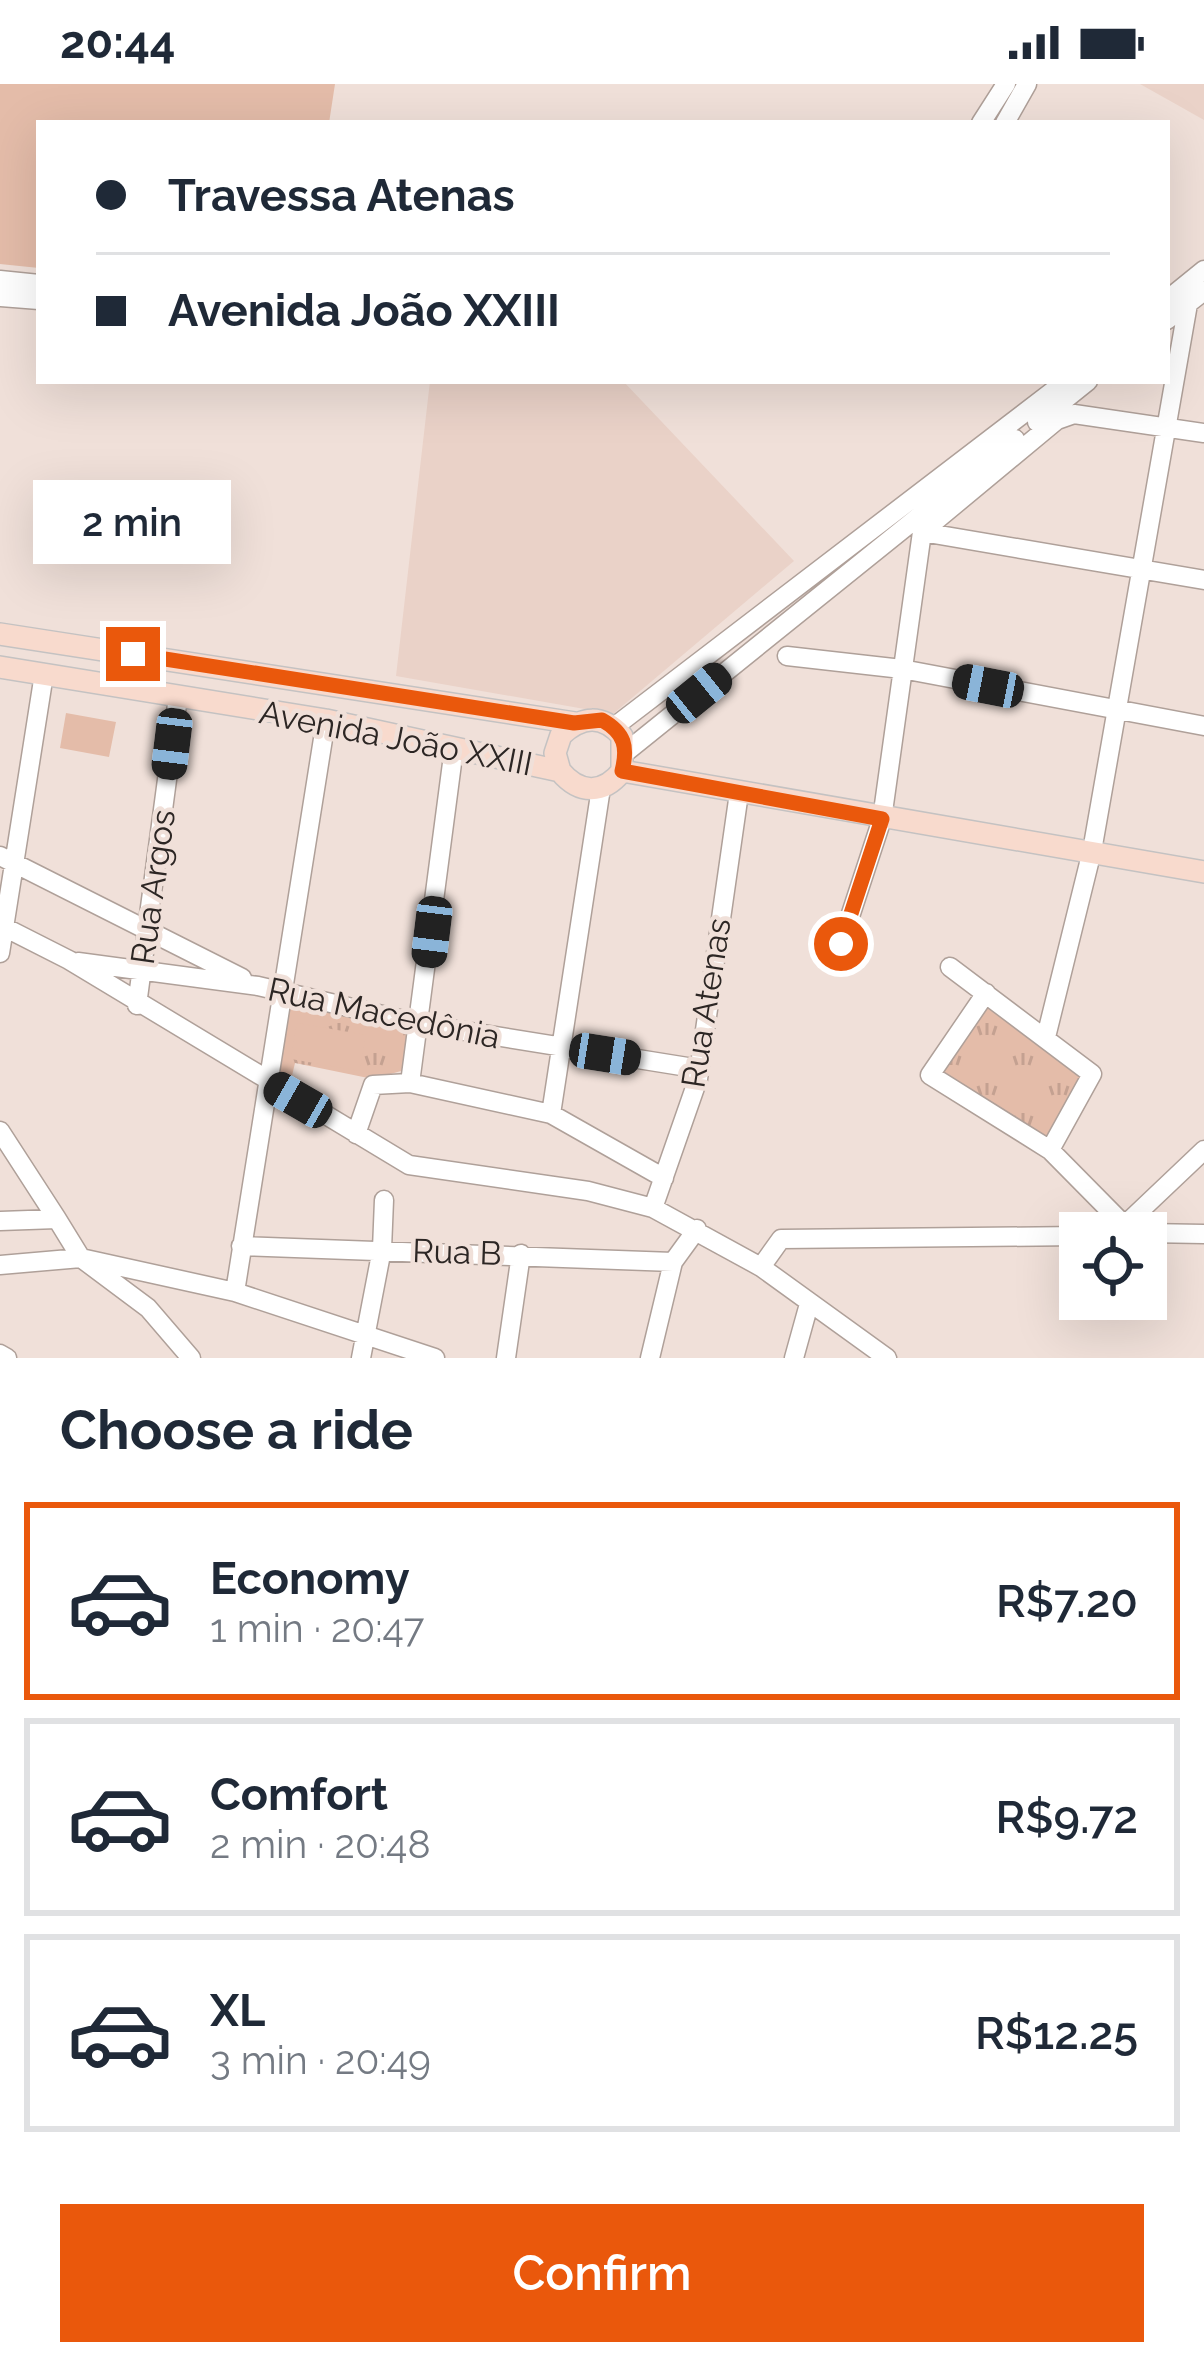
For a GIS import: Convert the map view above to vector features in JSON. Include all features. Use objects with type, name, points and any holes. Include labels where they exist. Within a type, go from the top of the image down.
[{"type":"main road","name":"Avenida João XXIII","points":[[0,634],[574,723]]},
{"type":"main road","name":"Avenida João XXIII","points":[[0,667],[326,720],[560,772],[570,783],[601,788]]},
{"type":"main road","points":[[560,772],[555,753],[561,735],[574,723],[588,719],[614,727],[624,761]]},
{"type":"main road","points":[[601,788],[624,761]]},
{"type":"main road","points":[[624,761],[739,793],[1204,872]]},
{"type":"street","points":[[983,120],[1006,84]]},
{"type":"street","points":[[1007,120],[1027,84]]},
{"type":"street","points":[[1170,298],[1204,270]]},
{"type":"street","points":[[0,280],[36,284]]},
{"type":"street","points":[[0,297],[36,300]]},
{"type":"street","points":[[1170,318],[1196,298]]},
{"type":"street","points":[[1046,1037],[1092,851],[1164,425],[1196,298]]},
{"type":"street","points":[[614,727],[1062,384]]},
{"type":"street","points":[[624,761],[1084,384]]},
{"type":"street","points":[[841,944],[882,819],[922,532],[1057,420],[1074,414],[1204,433]]},
{"type":"street","points":[[922,532],[1204,580]]},
{"type":"street","points":[[787,656],[902,669],[1204,726]]},
{"type":"street","points":[[0,952],[8,860],[44,674]]},
{"type":"street","name":"Rua Argos","points":[[136,1005],[178,697]]},
{"type":"street","points":[[235,1292],[326,720]]},
{"type":"street","points":[[410,1083],[422,1024],[454,748]]},
{"type":"street","points":[[551,1114],[601,788]]},
{"type":"street","name":"Rua Atenas","points":[[653,1208],[700,1069],[739,793]]},
{"type":"street","points":[[8,860],[258,986]]},
{"type":"street","points":[[2,926],[69,960],[136,1005],[356,1134],[432,1173],[588,1191],[653,1208],[697,1228],[761,1267],[887,1358]]},
{"type":"street","name":"Rua Macedônia","points":[[69,960],[258,986],[422,1024],[700,1069]]},
{"type":"street","points":[[950,967],[1092,1074],[1050,1150]]},
{"type":"street","points":[[986,993],[930,1075],[1050,1150],[1115,1212]]},
{"type":"street","points":[[356,1134],[373,1085],[410,1083],[551,1114],[664,1178]]},
{"type":"street","points":[[0,1131],[81,1258],[148,1308],[191,1358]]},
{"type":"street","points":[[1151,1212],[1204,1150]]},
{"type":"street","points":[[361,1358],[382,1249],[385,1200]]},
{"type":"street","points":[[0,1221],[57,1219]]},
{"type":"street","points":[[650,1358],[673,1262],[697,1228]]},
{"type":"street","points":[[1167,1232],[1204,1234]]},
{"type":"street","points":[[761,1267],[781,1239],[1059,1236]]},
{"type":"street","name":"Rua B","points":[[241,1246],[673,1262]]},
{"type":"street","points":[[506,1358],[521,1254]]},
{"type":"street","points":[[0,1265],[81,1258],[235,1292],[435,1358]]},
{"type":"street","points":[[794,1358],[809,1304]]},
{"type":"shaded area","points":[[1140,84],[1204,84],[1204,120]]},
{"type":"shaded area","points":[[430,384],[626,384],[794,561],[613,714],[396,676]]},
{"type":"green space","points":[[0,84],[335,84],[329,120],[36,120],[36,268],[0,264]]},
{"type":"green space","points":[[66,713],[116,722],[109,757],[60,748]]},
{"type":"green space","points":[[986,993],[1092,1074],[1050,1150],[930,1075]]},
{"type":"green space","points":[[284,1000],[417,1027],[408,1069],[373,1079],[295,1063],[290,1084],[273,1079]]},
{"type":"green space","points":[[297,1023],[366,1035],[360,1071],[291,1059]]},
{"type":"route","points":[[133,654],[574,723],[602,720],[622,736],[626,752],[622,771],[882,819],[839,938],[841,944]]}]
